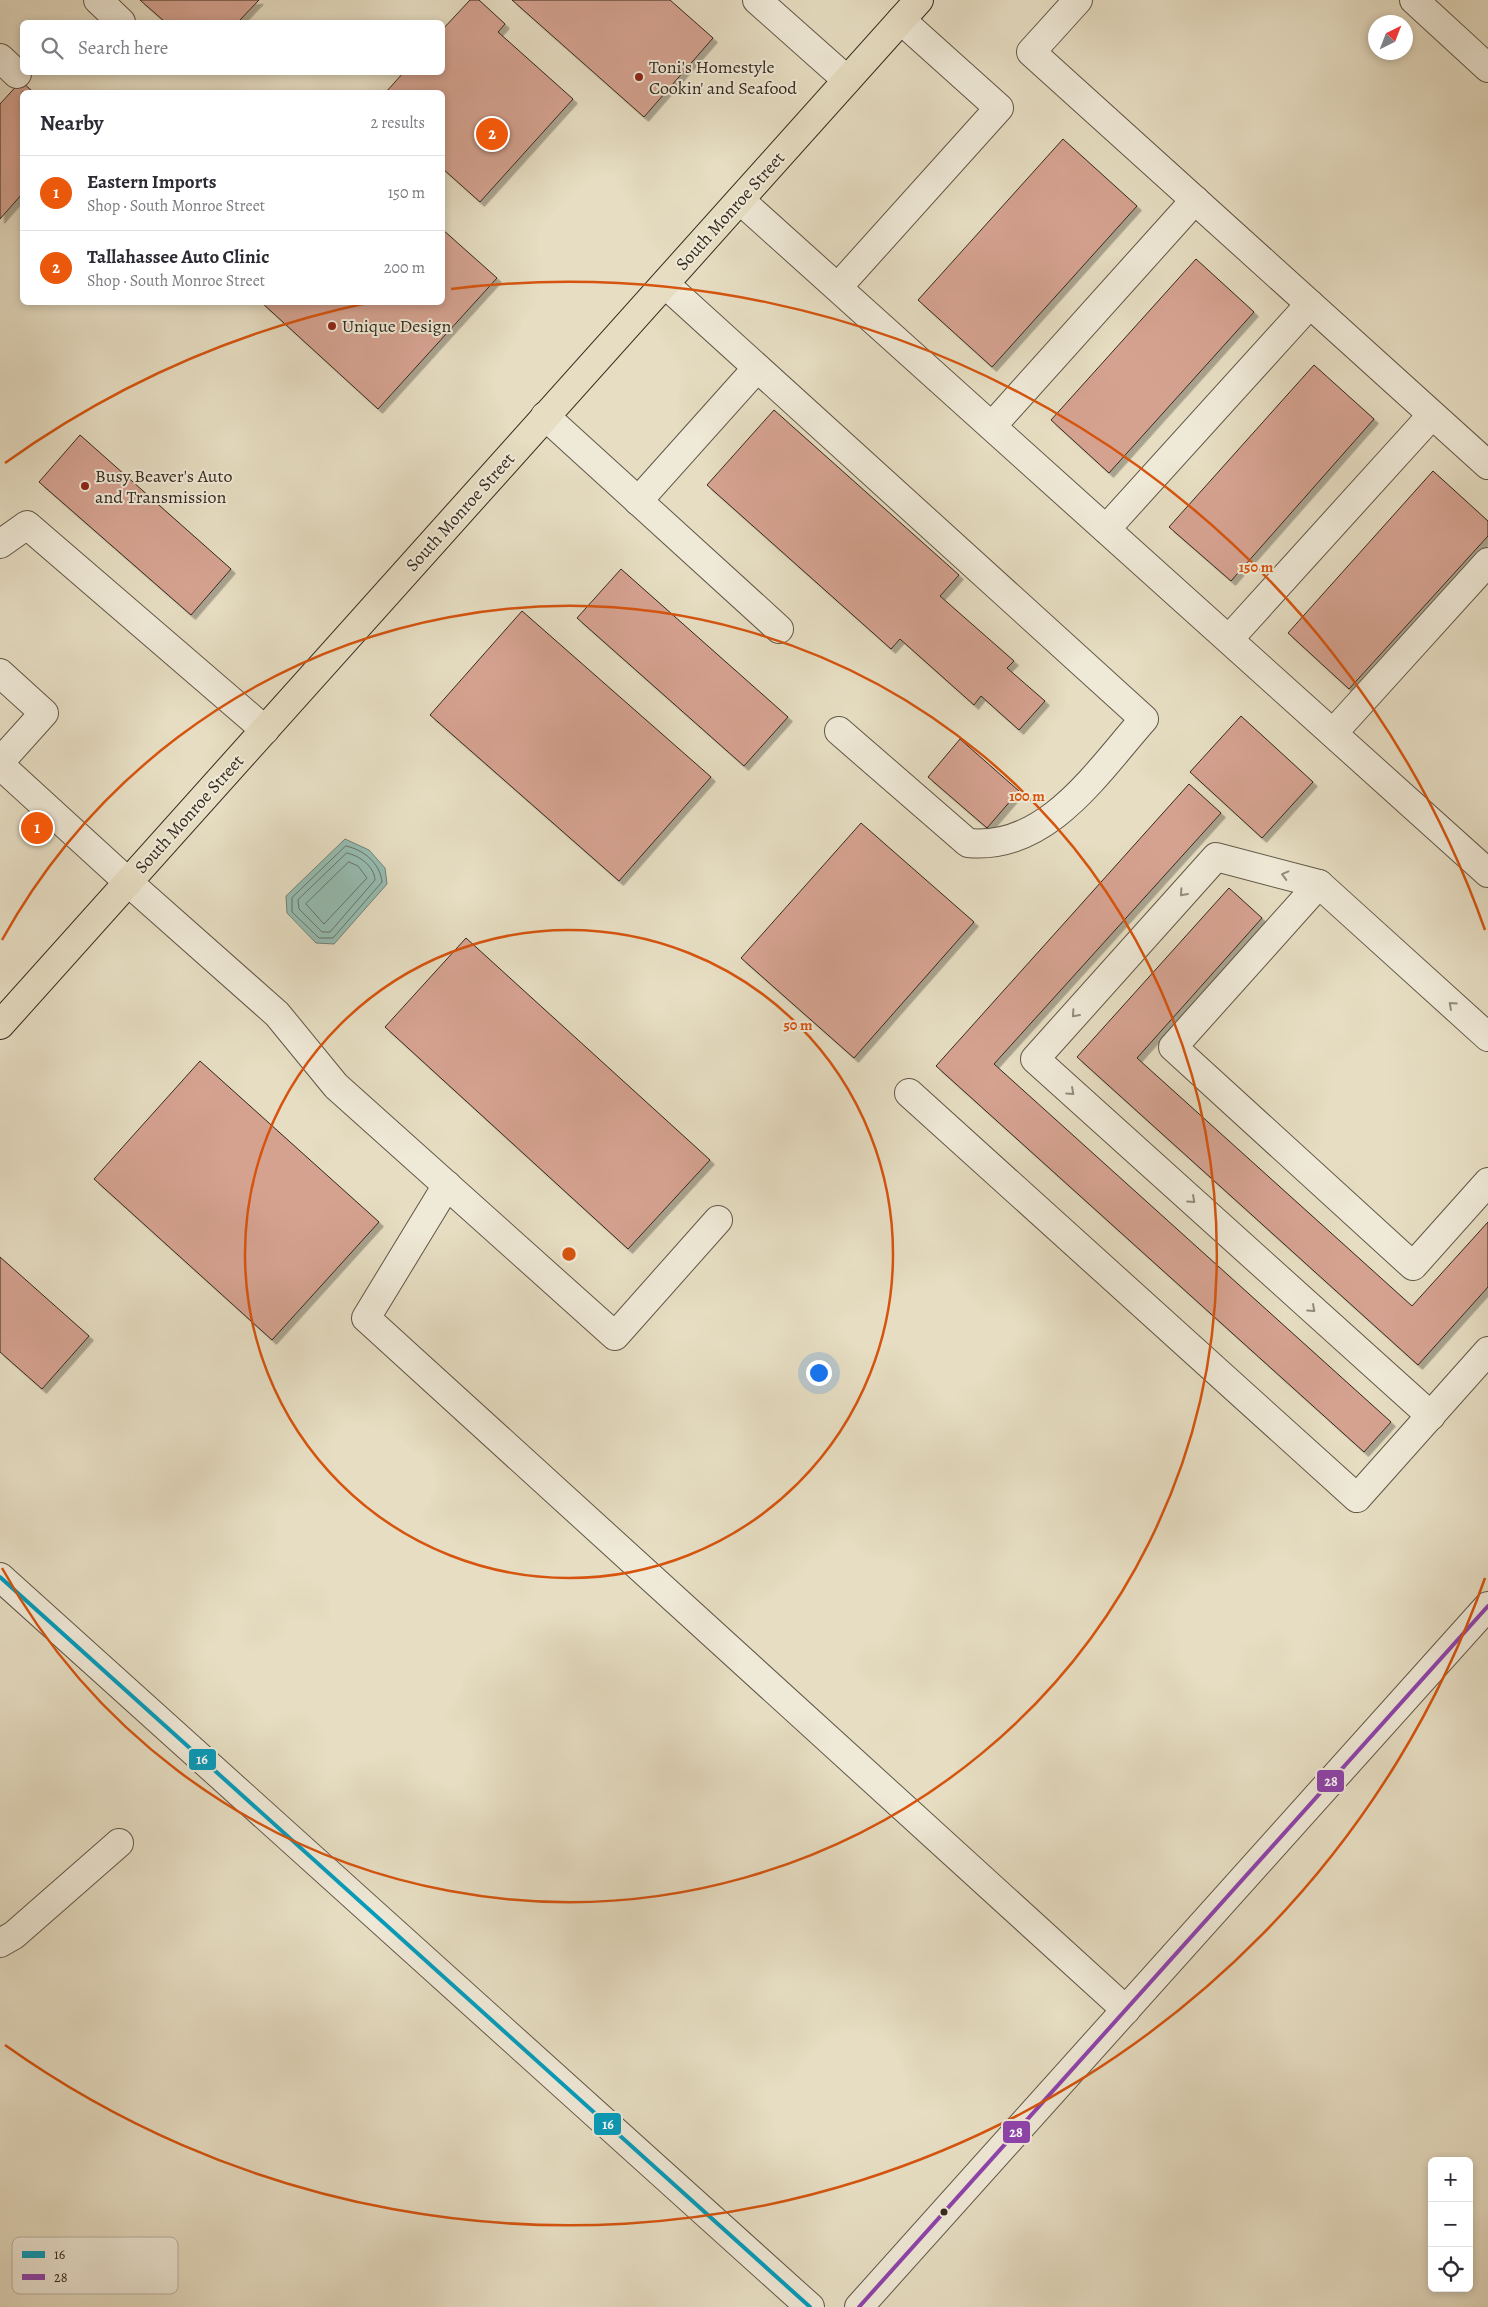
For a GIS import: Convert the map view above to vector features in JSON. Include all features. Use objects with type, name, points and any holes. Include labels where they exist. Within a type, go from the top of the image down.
[{"type":"main road","name":"South Monroe Street","points":[[0,1025],[919,0]]},
{"type":"street","points":[[98,0],[119,20]]},
{"type":"street","points":[[757,0],[847,80]]},
{"type":"street","points":[[1078,0],[1031,52],[1488,465]]},
{"type":"street","points":[[1414,0],[1488,68]]},
{"type":"street","points":[[838,288],[999,108],[901,20]]},
{"type":"street","points":[[740,200],[1488,873]]},
{"type":"street","points":[[992,426],[1195,200]]},
{"type":"street","points":[[664,284],[1144,719],[1056,815],[1029,833],[989,845],[968,842],[839,731]]},
{"type":"street","points":[[1106,529],[1310,304]]},
{"type":"street","points":[[638,501],[757,368]]},
{"type":"street","points":[[1229,640],[1432,415]]},
{"type":"street","points":[[545,416],[779,629]]},
{"type":"street","points":[[0,544],[27,525],[265,730]]},
{"type":"street","points":[[1333,733],[1488,562]]},
{"type":"street","points":[[0,673],[44,713],[0,764],[128,882],[277,1014],[336,1086],[615,1336],[718,1220]]},
{"type":"street","points":[[1431,1416],[1035,1059],[1216,857],[1319,884],[1488,1037]]},
{"type":"street","points":[[1319,884],[1173,1047],[1413,1266],[1488,1182]]},
{"type":"street","points":[[909,1093],[1357,1498],[1488,1351]]},
{"type":"street","points":[[448,1185],[366,1318],[1126,2010]]},
{"type":"street","points":[[0,1577],[810,2307]]},
{"type":"street","points":[[859,2307],[1488,1606]]},
{"type":"street","points":[[0,1943],[14,1935],[119,1843]]},
{"type":"water","points":[[345,839],[369,850],[385,868],[387,884],[334,944],[316,943],[287,913],[286,896]]},
{"type":"building","points":[[140,0],[259,0],[240,20],[163,20]]},
{"type":"building","points":[[470,0],[479,0],[505,24],[498,32],[573,99],[480,202],[445,171],[445,90],[388,90],[401,75],[445,75],[445,27]]},
{"type":"building","name":"Toni's Homestyle Cookin' and Seafood","points":[[512,0],[670,0],[713,38],[644,117]]},
{"type":"building","points":[[21,81],[31,90],[20,90],[20,196],[0,219],[0,104]]},
{"type":"building","points":[[1063,139],[1137,206],[992,367],[918,300]]},
{"type":"building","points":[[445,232],[497,278],[378,409],[264,305],[445,305]]},
{"type":"building","points":[[1196,259],[1254,312],[1109,473],[1051,420]]},
{"type":"building","points":[[1314,365],[1374,419],[1231,581],[1169,527]]},
{"type":"building","points":[[774,410],[959,575],[940,596],[1014,661],[1007,668],[1045,701],[1019,730],[981,696],[974,705],[900,639],[891,649],[707,485]]},
{"type":"building","points":[[80,435],[231,569],[191,615],[39,482]]},
{"type":"building","points":[[1433,471],[1488,521],[1488,536],[1349,689],[1288,633]]},
{"type":"building","points":[[621,569],[788,717],[744,766],[577,618]]},
{"type":"building","points":[[522,611],[711,777],[619,881],[430,715]]},
{"type":"building","points":[[1241,716],[1313,782],[1262,838],[1190,772]]},
{"type":"building","points":[[960,739],[1019,791],[987,828],[928,777]]},
{"type":"building","points":[[1189,784],[1221,813],[994,1064],[1391,1422],[1364,1452],[936,1066]]},
{"type":"building","points":[[861,823],[974,922],[854,1058],[741,958]]},
{"type":"building","points":[[1229,888],[1262,918],[1137,1058],[1412,1306],[1488,1222],[1488,1287],[1418,1365],[1077,1057]]},
{"type":"building","points":[[466,938],[710,1160],[628,1249],[385,1027]]},
{"type":"building","points":[[200,1061],[379,1222],[272,1340],[94,1179]]},
{"type":"building","points":[[0,1257],[89,1336],[42,1389],[0,1352]]},
{"type":"transit line","name":"16","points":[[0,1577],[810,2307]]},
{"type":"transit line","name":"28","points":[[859,2307],[1488,1606]]},
{"type":"place","name":"Toni's Homestyle Cookin' and Seafood","points":[[639,77]]},
{"type":"place","name":"Tallahassee Auto Clinic","points":[[492,134]]},
{"type":"place","name":"Unique Design","points":[[332,326]]},
{"type":"place","name":"Busy Beaver's Auto and Transmission","points":[[85,486]]},
{"type":"place","name":"Eastern Imports","points":[[37,828]]}]
